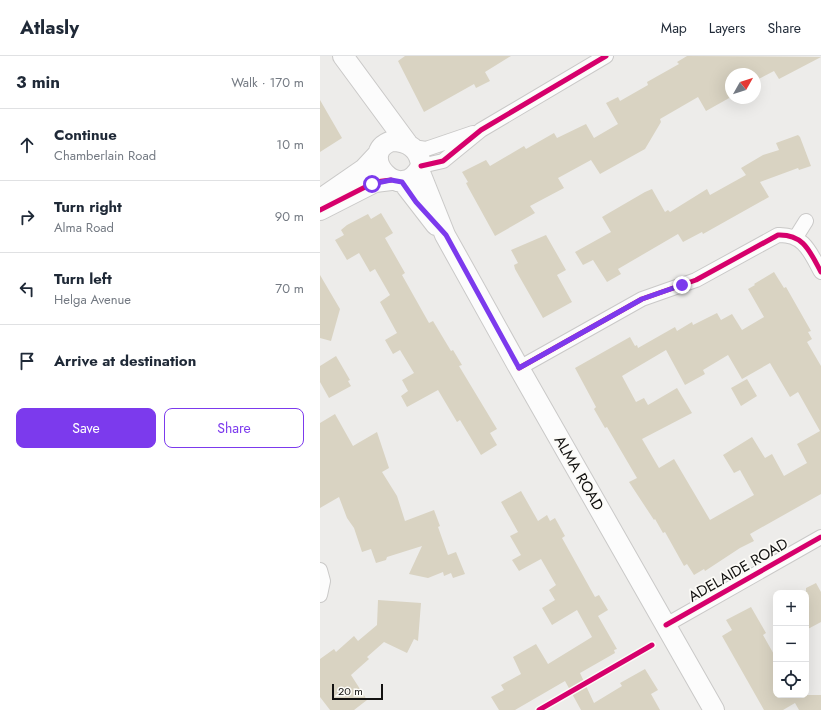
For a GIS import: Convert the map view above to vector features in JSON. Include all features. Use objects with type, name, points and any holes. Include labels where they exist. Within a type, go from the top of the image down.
[{"type":"main road","points":[[320,210],[375,182],[410,179],[420,168],[417,153],[343,56]]},
{"type":"main road","points":[[343,56],[344,68],[377,128],[380,150],[378,161],[380,167],[383,174],[396,181]]},
{"type":"main road","points":[[320,200],[364,169],[380,150],[392,141],[401,141],[410,145]]},
{"type":"main road","name":"ALMA ROAD","points":[[420,168],[446,235],[519,368],[714,710]]},
{"type":"main road","name":"ALMA ROAD","points":[[396,181],[446,235]]},
{"type":"street","points":[[420,168],[443,161],[481,130],[606,56]]},
{"type":"street","points":[[410,145],[426,149],[481,130]]},
{"type":"street","points":[[796,238],[806,221]]},
{"type":"street","points":[[519,368],[628,306],[656,293],[702,277],[778,235],[788,235],[796,238],[807,248],[821,272]]},
{"type":"street","name":"ADELAIDE ROAD","points":[[666,625],[821,537]]},
{"type":"street","points":[[320,570],[323,581],[320,595]]},
{"type":"building","points":[[405,56],[511,56],[485,72],[490,81],[476,88],[474,84],[424,112],[398,61]]},
{"type":"building","points":[[687,56],[821,57],[779,79],[774,71],[761,78],[761,68],[725,68],[725,100],[706,111],[698,97],[660,119],[661,122],[645,149],[600,174],[591,160],[558,178],[564,188],[530,206],[535,213],[495,236],[468,187],[466,183],[468,182],[462,172],[486,160],[490,166],[524,146],[526,149],[554,133],[557,138],[586,124],[594,138],[618,124],[606,103],[618,97],[620,101],[648,85],[647,82],[679,64],[677,62]]},
{"type":"building","points":[[320,100],[342,138],[320,152]]},
{"type":"building","points":[[798,135],[811,166],[799,170],[798,168],[760,182],[769,197],[703,234],[702,232],[683,242],[678,234],[618,269],[621,274],[607,282],[593,260],[583,265],[575,252],[611,232],[602,217],[645,192],[652,189],[665,212],[668,210],[670,212],[707,189],[710,195],[746,175],[741,168],[763,155],[779,150],[776,143]]},
{"type":"building","points":[[381,213],[393,233],[385,238],[405,273],[402,275],[429,323],[433,321],[451,351],[453,350],[462,365],[459,366],[497,429],[490,433],[497,445],[481,455],[460,420],[457,422],[438,390],[407,407],[401,396],[408,391],[402,380],[414,373],[400,350],[393,354],[385,340],[397,333],[380,302],[390,295],[375,269],[370,272],[359,253],[347,260],[335,240],[344,235],[341,230],[347,225],[368,214],[371,219]]},
{"type":"building","points":[[546,235],[566,270],[557,275],[572,302],[543,318],[515,269],[514,265],[518,263],[511,250]]},
{"type":"building","points":[[774,272],[784,288],[786,287],[811,331],[808,332],[812,339],[807,342],[821,366],[821,494],[750,534],[754,541],[740,548],[705,571],[704,569],[694,575],[687,564],[684,566],[665,532],[663,533],[629,482],[637,478],[607,427],[605,428],[594,409],[596,407],[575,368],[630,337],[635,346],[637,345],[638,348],[675,327],[677,331],[692,322],[693,325],[717,313],[721,320],[732,314],[742,330],[764,317],[748,289],[755,285],[754,284]],"holes":[[[666,350],[685,385],[705,374],[703,370],[728,355],[742,379],[770,363],[790,397],[798,392],[820,431],[797,444],[807,463],[784,476],[772,454],[765,458],[752,437],[723,455],[734,473],[740,470],[754,495],[710,520],[674,459],[659,468],[642,439],[692,413],[677,388],[648,405],[644,398],[636,402],[622,376]]]},
{"type":"building","points":[[320,275],[340,309],[331,341],[320,338]]},
{"type":"building","points":[[336,356],[350,380],[348,381],[351,386],[329,398],[320,382],[320,366]]},
{"type":"building","points":[[747,379],[757,396],[741,406],[731,388]]},
{"type":"building","points":[[335,414],[353,446],[377,432],[389,468],[382,472],[397,496],[405,521],[434,510],[440,526],[438,527],[448,555],[456,552],[465,574],[453,578],[451,573],[444,576],[443,572],[428,578],[409,574],[422,546],[387,557],[386,560],[376,563],[371,549],[362,552],[354,528],[347,518],[339,497],[320,508],[320,423]]},
{"type":"building","points":[[521,491],[538,521],[547,515],[550,521],[555,518],[565,536],[562,538],[595,597],[599,595],[608,610],[598,616],[617,649],[614,650],[615,653],[580,673],[594,703],[622,686],[620,683],[645,669],[658,690],[651,694],[660,710],[581,710],[565,681],[515,710],[499,710],[491,697],[504,690],[501,685],[521,674],[513,657],[536,644],[548,664],[592,637],[577,610],[552,625],[542,608],[555,600],[549,590],[556,585],[541,559],[519,571],[512,560],[521,555],[510,536],[518,532],[501,502]]},
{"type":"building","points":[[816,583],[821,592],[821,622],[809,628],[809,590],[806,590],[806,588]]},
{"type":"building","points":[[378,600],[421,603],[418,641],[414,639],[407,653],[384,642],[367,657],[369,659],[351,675],[367,700],[354,710],[330,710],[320,697],[320,659],[334,649],[336,652],[354,636],[358,641],[377,625]]},
{"type":"building","points":[[751,607],[766,633],[763,635],[773,653],[773,698],[809,698],[809,695],[821,695],[821,710],[799,710],[795,703],[783,710],[764,710],[722,636],[732,630],[726,620]]},
{"type":"cycle path","points":[[421,166],[443,161],[481,130],[606,56]]},
{"type":"cycle path","points":[[320,210],[375,182],[391,180]]},
{"type":"cycle path","points":[[519,368],[642,299],[696,280],[778,235],[787,235],[800,241],[809,251],[821,272]]},
{"type":"cycle path","points":[[666,625],[821,537]]},
{"type":"cycle path","points":[[539,710],[652,645]]},
{"type":"route","points":[[372,184],[375,182],[391,180],[402,182],[416,202],[446,235],[519,368],[628,306],[656,293],[682,285]]}]
